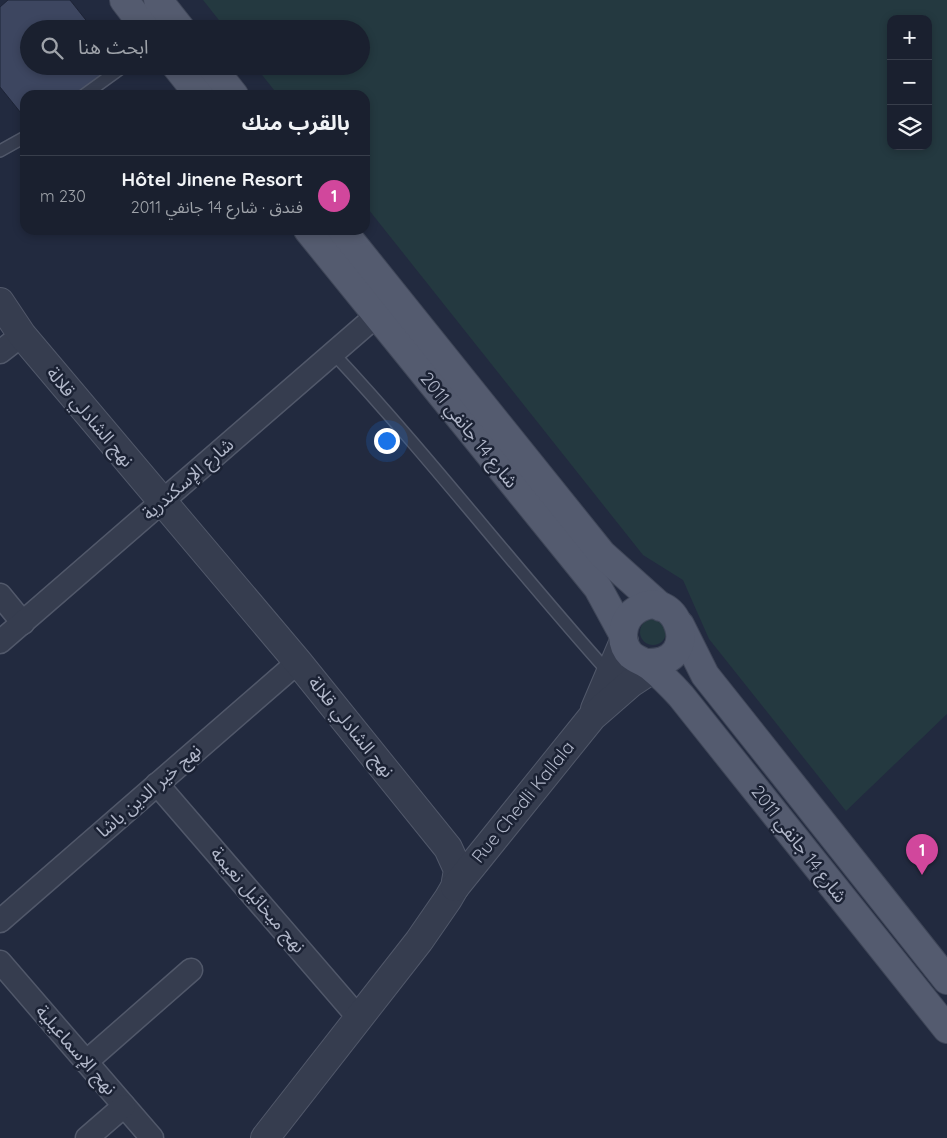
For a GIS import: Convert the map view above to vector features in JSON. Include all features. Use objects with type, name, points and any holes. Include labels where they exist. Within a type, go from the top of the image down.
[{"type":"main road","points":[[124,0],[139,20]]},
{"type":"main road","points":[[158,0],[174,20]]},
{"type":"main road","points":[[183,75],[195,90]]},
{"type":"main road","points":[[218,75],[230,90]]},
{"type":"main road","name":"شارع 14 جانفي 2011","points":[[312,235],[598,588],[623,638]]},
{"type":"main road","name":"شارع 14 جانفي 2011","points":[[346,235],[602,554],[670,616],[705,675],[947,980]]},
{"type":"main road","points":[[652,605],[670,616],[681,635],[679,645],[655,664],[632,655],[623,638],[628,617],[635,611],[652,605]]},
{"type":"main road","name":"شارع 14 جانفي 2011","points":[[655,664],[947,1029]]},
{"type":"street","name":"نهج الشادلي قلالة","points":[[0,302],[22,335],[298,662],[448,848],[458,870],[455,887]]},
{"type":"street","name":"شارع الإسكندرية","points":[[0,642],[376,316]]},
{"type":"street","points":[[0,352],[22,335]]},
{"type":"street","points":[[0,595],[23,623]]},
{"type":"street","points":[[592,718],[623,638]]},
{"type":"street","name":"نهج خير الدين باشا","points":[[0,921],[298,662]]},
{"type":"street","points":[[592,718],[624,688],[655,664]]},
{"type":"street","name":"Rue Chedli Kallala","points":[[455,887],[592,718]]},
{"type":"street","name":"نهج ميخائيل نعيمة","points":[[158,784],[358,1017]]},
{"type":"street","points":[[265,1138],[419,941],[455,887]]},
{"type":"street","name":"نهج الإسماعيلية","points":[[0,962],[152,1138]]},
{"type":"street","points":[[86,1062],[191,970]]},
{"type":"street","points":[[86,1138],[124,1106]]},
{"type":"lane","points":[[91,90],[112,75]]},
{"type":"lane","points":[[0,152],[20,140]]},
{"type":"lane","points":[[333,353],[372,395],[537,593],[610,674]]},
{"type":"shaded area","points":[[203,0],[947,0],[947,714],[846,811],[709,639],[683,580],[643,555],[370,211],[370,90],[274,90],[262,75],[370,75],[370,20],[219,20]]},
{"type":"shaded area","points":[[653,619],[662,623],[666,632],[662,641],[653,645],[644,641],[640,632],[644,623]]},
{"type":"building","points":[[8,0],[70,0],[86,20],[20,20],[20,75],[104,75],[84,90],[20,90],[20,112],[0,87],[0,7]]},
{"type":"place","name":"Hôtel Jinene Resort","points":[[922,875]]}]
